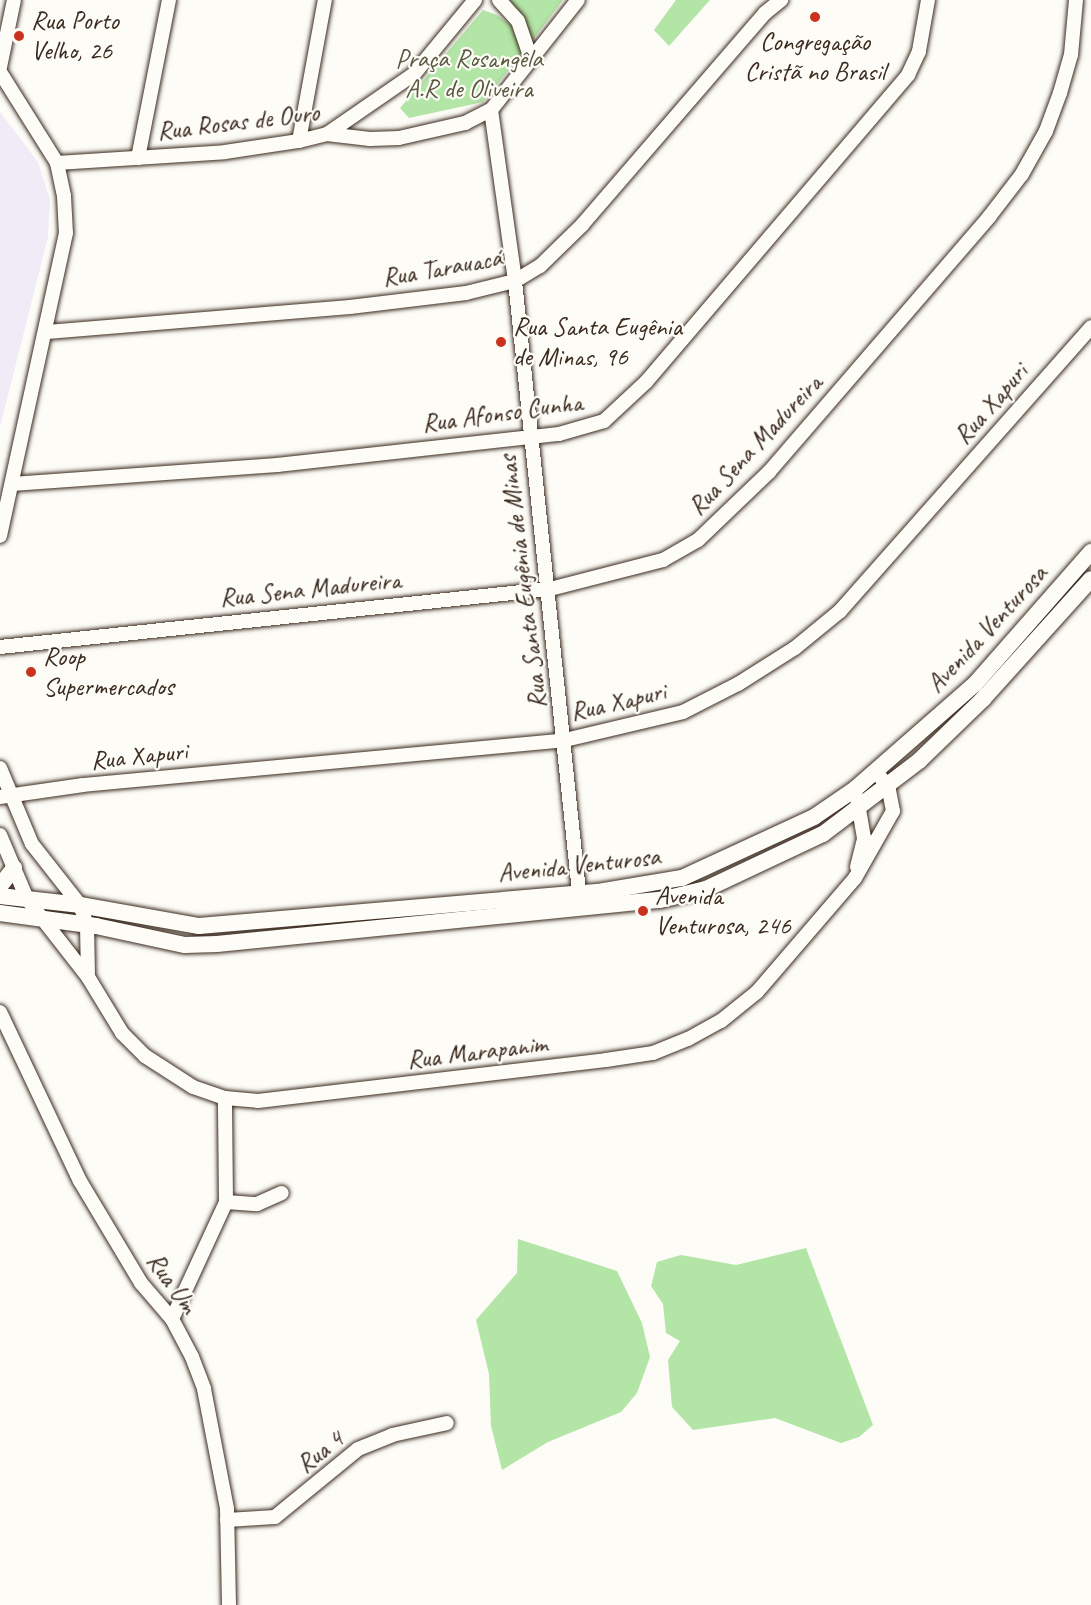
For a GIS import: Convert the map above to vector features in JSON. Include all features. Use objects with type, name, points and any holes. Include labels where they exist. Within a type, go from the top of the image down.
[{"type":"street","points":[[138,158],[169,0]]},
{"type":"street","points":[[299,141],[325,0]]},
{"type":"street","points":[[327,134],[414,74],[475,0]]},
{"type":"street","points":[[499,0],[518,21],[530,56]]},
{"type":"street","points":[[491,110],[530,56],[578,0]]},
{"type":"street","name":"Rua Tarauacá","points":[[47,332],[350,307],[466,293],[515,281],[540,266],[582,225],[765,7],[781,0]]},
{"type":"street","name":"Rua Afonso Cunha","points":[[12,484],[277,465],[531,437],[584,429],[604,421],[646,382],[908,75],[919,51],[928,0]]},
{"type":"street","name":"Rua Sena Madureira","points":[[0,647],[550,589],[663,560],[698,540],[769,472],[1022,174],[1046,131],[1060,93],[1071,55],[1076,0]]},
{"type":"street","points":[[0,28],[13,7]]},
{"type":"street","points":[[0,67],[13,7]]},
{"type":"street","points":[[0,72],[21,100],[57,164],[66,233],[47,332],[0,536]]},
{"type":"street","points":[[0,91],[21,100]]},
{"type":"street","name":"Rua Rosas de Ouro","points":[[57,164],[299,141],[327,134],[369,139],[399,138],[465,123],[491,110]]},
{"type":"street","name":"Rua Santa Eugênia de Minas","points":[[491,110],[515,281],[550,589],[580,900]]},
{"type":"street","name":"Rua Xapuri","points":[[5,796],[83,785],[565,740],[683,712],[738,684],[795,648],[880,568],[1091,327]]},
{"type":"street","name":"Avenida Venturosa","points":[[0,913],[87,925],[185,945],[217,944],[580,900],[653,886],[697,873],[814,817],[855,789],[975,684],[1091,552]]},
{"type":"street","name":"Avenida Venturosa","points":[[0,896],[80,905],[199,926],[580,900],[660,900],[706,889],[823,834],[860,809],[949,733],[1091,579]]},
{"type":"street","points":[[0,768],[5,796],[32,844],[80,905],[87,925],[88,977]]},
{"type":"street","points":[[876,771],[888,786]]},
{"type":"street","name":"Rua Marapanim","points":[[0,835],[27,899],[88,977],[122,1033],[144,1056],[193,1087],[225,1098],[258,1101],[652,1053],[721,1021],[757,992],[855,878],[893,811],[888,786]]},
{"type":"street","name":"Rua Marapanim","points":[[855,789],[864,838],[855,878]]},
{"type":"street","points":[[0,886],[14,868]]},
{"type":"street","name":"Rua Um","points":[[0,1012],[80,1181],[141,1283],[172,1318],[204,1389],[227,1520],[229,1605]]},
{"type":"street","points":[[172,1318],[215,1233],[226,1202],[225,1098]]},
{"type":"street","points":[[226,1202],[257,1204],[282,1193]]},
{"type":"street","name":"Rua 4","points":[[227,1520],[275,1517],[357,1449],[392,1435],[447,1423]]},
{"type":"shaded area","points":[[0,112],[38,162],[50,200],[48,237],[0,427]]},
{"type":"green space","points":[[501,0],[563,0],[531,42]]},
{"type":"green space","points":[[676,0],[710,0],[669,46],[654,30]]},
{"type":"green space","name":"Praça Rosangêla A.R de Oliveira","points":[[483,10],[497,15],[512,26],[522,53],[483,102],[409,118],[400,108]]},
{"type":"green space","points":[[518,1239],[617,1271],[642,1323],[650,1357],[637,1393],[621,1412],[548,1442],[502,1470],[491,1426],[489,1374],[476,1320],[517,1273]]},
{"type":"green space","points":[[806,1248],[873,1425],[859,1437],[841,1443],[775,1418],[693,1430],[672,1407],[668,1360],[680,1341],[666,1333],[663,1304],[651,1286],[657,1262],[681,1255],[736,1265]]},
{"type":"place","name":"Congregação Cristã no Brasil","points":[[815,17]]},
{"type":"place","name":"Rua Porto Velho, 26","points":[[19,36]]},
{"type":"place","name":"Rua Santa Eugênia de Minas, 96","points":[[501,342]]},
{"type":"place","name":"Roop Supermercados","points":[[31,672]]},
{"type":"place","name":"Avenida Venturosa, 246","points":[[643,911]]}]
